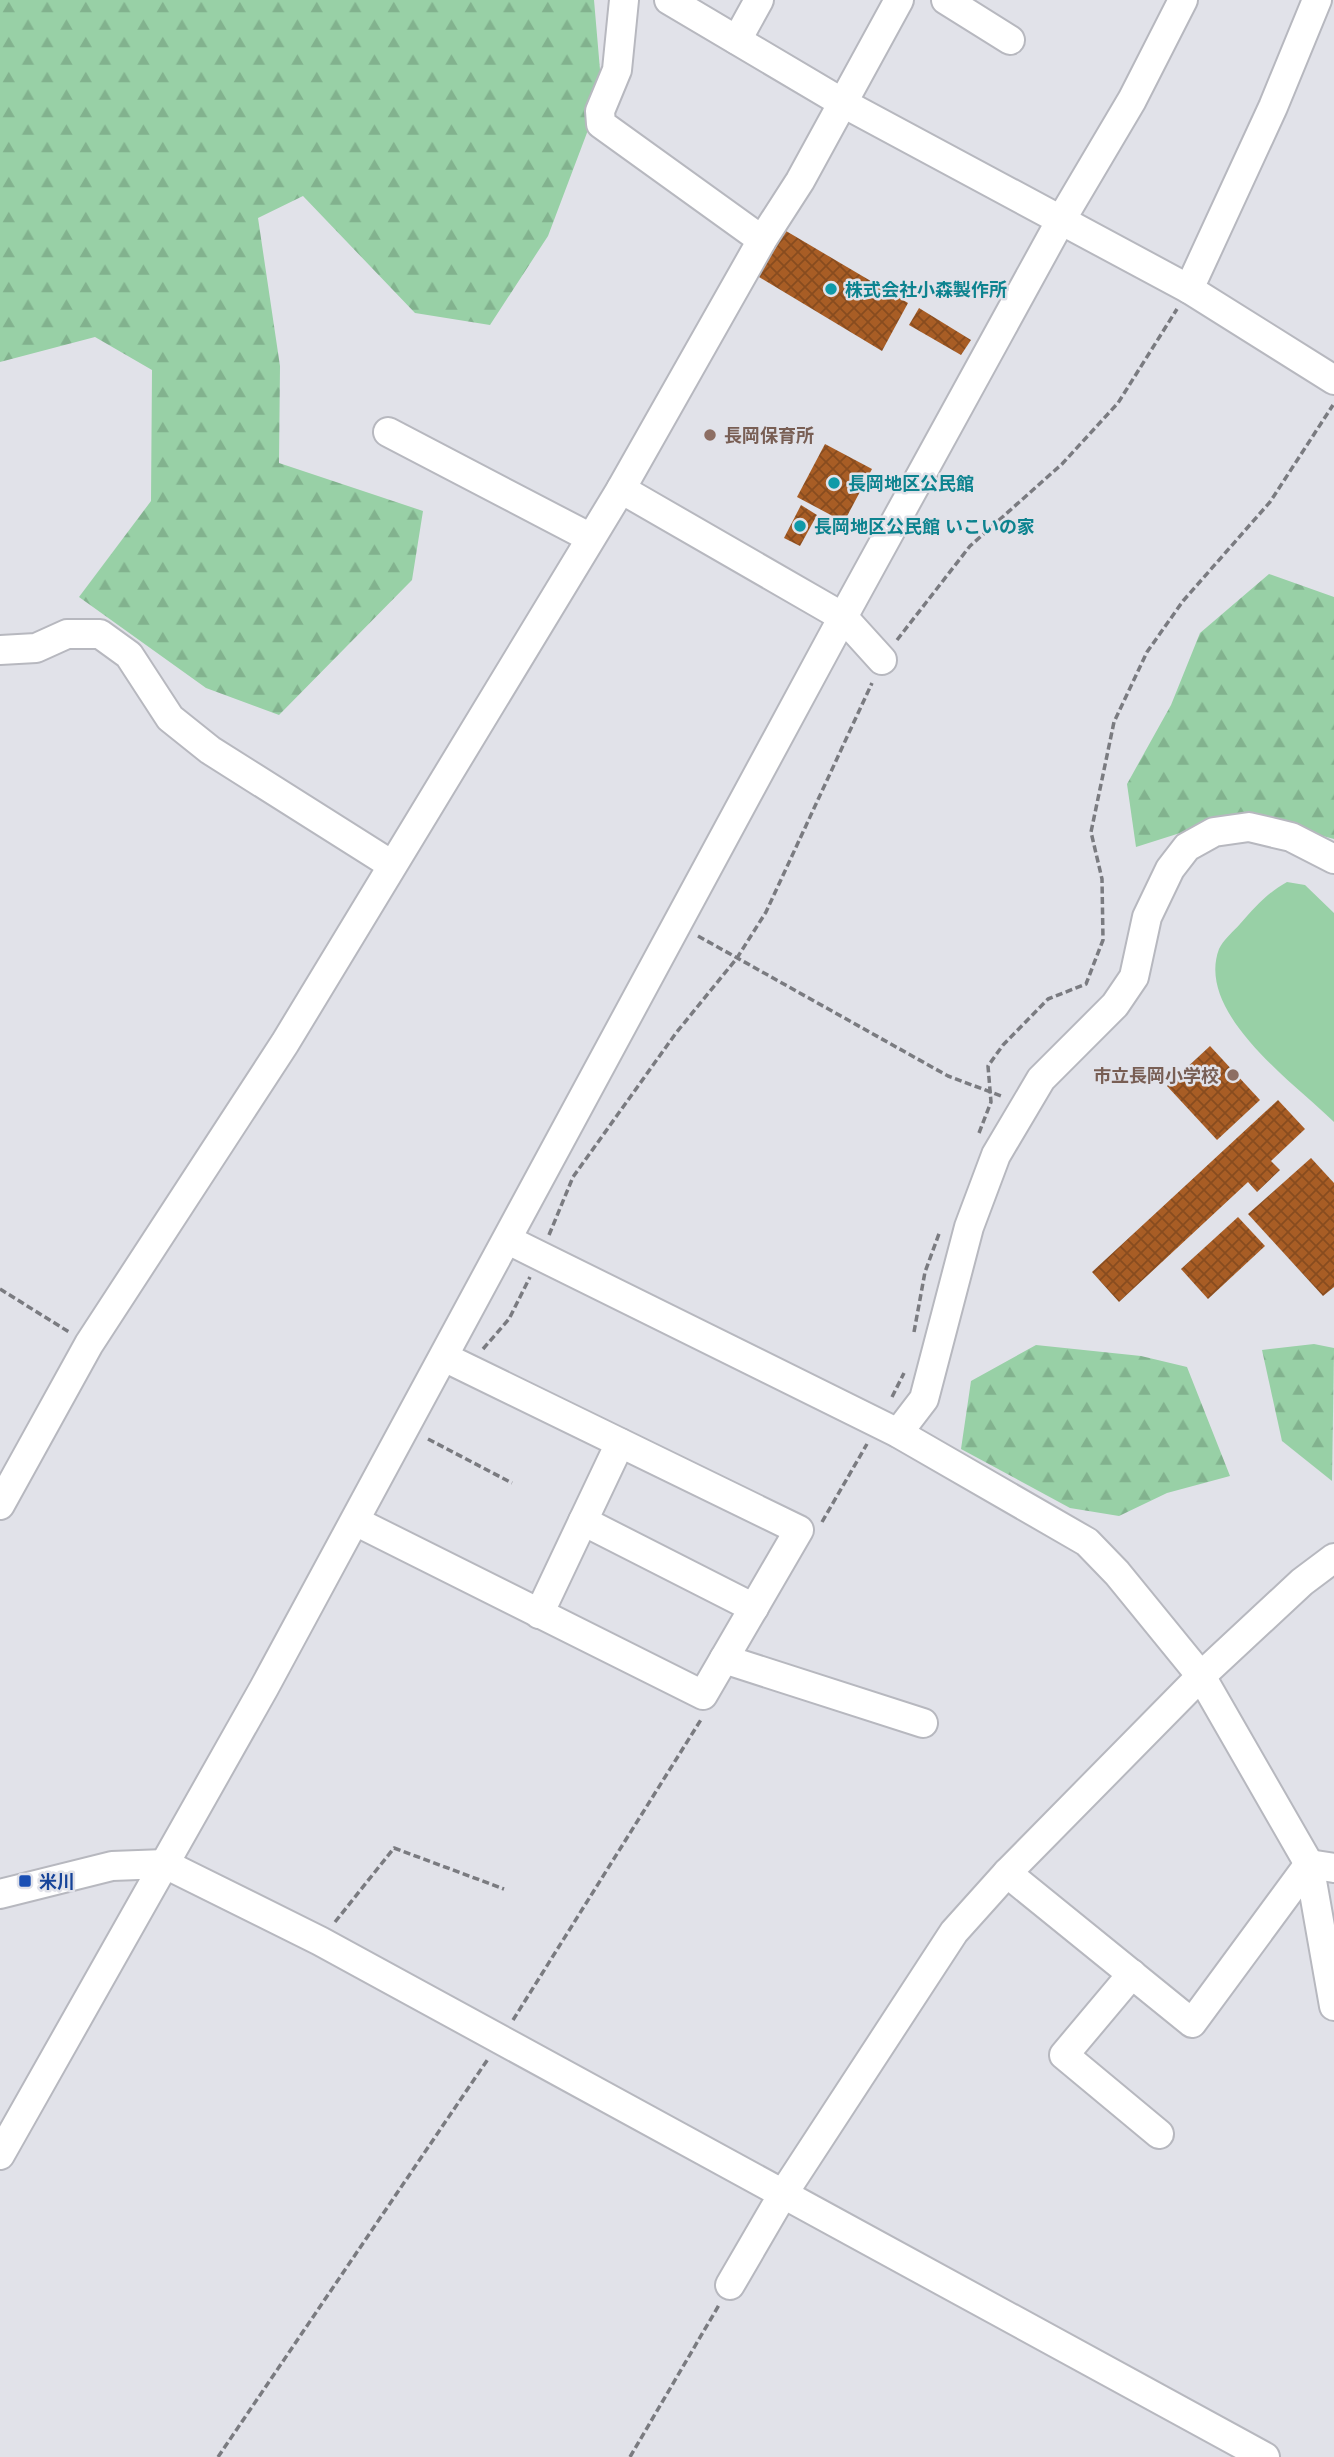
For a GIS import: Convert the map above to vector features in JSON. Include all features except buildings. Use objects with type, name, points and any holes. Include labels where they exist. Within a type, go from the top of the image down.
[{"type":"street","points":[[624,0],[617,70],[600,111],[601,124],[762,240]]},
{"type":"street","points":[[669,0],[843,103],[1189,289],[1334,380]]},
{"type":"street","points":[[737,40],[759,0]]},
{"type":"street","points":[[0,1504],[89,1344],[285,1043],[589,537],[621,489],[762,240],[800,181],[899,0]]},
{"type":"street","points":[[946,0],[1010,40]]},
{"type":"street","points":[[0,2155],[355,1521],[455,1363],[508,1240],[676,924],[1062,220],[1132,100],[1183,0]]},
{"type":"street","points":[[1189,289],[1273,107],[1317,0]]},
{"type":"street","points":[[388,432],[589,537]]},
{"type":"street","points":[[621,489],[843,617],[882,660]]},
{"type":"street","points":[[0,650],[36,649],[67,634],[100,634],[130,655],[170,718],[210,750],[392,865]]},
{"type":"street","points":[[889,1428],[924,1399],[969,1227],[996,1155],[1041,1079],[1115,1005],[1134,977],[1147,917],[1170,869],[1187,846],[1214,832],[1249,827],[1291,837],[1334,859]]},
{"type":"street","points":[[508,1240],[889,1428],[1087,1542],[1117,1573],[1201,1676],[1322,1866],[1334,2006]]},
{"type":"street","points":[[355,1521],[703,1695],[799,1530],[455,1363]]},
{"type":"street","points":[[539,1614],[620,1443]]},
{"type":"street","points":[[583,1521],[754,1608]]},
{"type":"street","points":[[730,2285],[783,2194],[954,1932],[1007,1872],[1201,1676],[1302,1582],[1334,1558]]},
{"type":"street","points":[[724,1659],[923,1723]]},
{"type":"street","points":[[0,1894],[112,1866],[165,1864],[320,1941],[1265,2457]]},
{"type":"street","points":[[1007,1872],[1192,2024],[1322,1866]]},
{"type":"street","points":[[1132,1974],[1064,2055],[1159,2134]]},
{"type":"path","points":[[455,1363],[509,1319],[541,1255],[573,1177],[676,1032],[737,958],[766,912],[796,844],[827,786],[882,660],[970,546],[1062,464],[1118,403],[1189,289]]},
{"type":"path","points":[[975,1142],[991,1102],[988,1066],[1003,1045],[1048,999],[1087,984],[1103,940],[1102,878],[1091,832],[1114,722],[1147,652],[1183,601],[1270,502],[1334,403]]},
{"type":"path","points":[[676,924],[948,1076],[990,1090],[1025,1106]]},
{"type":"path","points":[[913,1336],[925,1272],[945,1220]]},
{"type":"path","points":[[0,1289],[89,1344]]},
{"type":"path","points":[[799,1530],[815,1533],[889,1428],[909,1363]]},
{"type":"path","points":[[422,1451],[435,1427]]},
{"type":"path","points":[[428,1439],[512,1483]]},
{"type":"path","points":[[218,2457],[500,2041],[703,1718]]},
{"type":"path","points":[[320,1941],[394,1848],[504,1889]]},
{"type":"path","points":[[630,2457],[730,2285]]},
{"type":"green space","points":[[0,0],[594,0],[602,93],[548,236],[490,325],[415,313],[303,196],[258,218],[280,366],[279,463],[423,511],[412,580],[279,715],[206,688],[79,597],[151,501],[152,370],[95,337],[0,362]]},
{"type":"green space","points":[[1269,574],[1334,597],[1334,839],[1240,814],[1136,847],[1127,784],[1171,705],[1200,633]]},
{"type":"green space","points":[[1287,882],[1305,885],[1334,913],[1334,1122],[1252,1045],[1234,1022],[1221,998],[1215,973],[1219,949],[1223,942],[1262,901]]},
{"type":"green space","points":[[1314,1344],[1334,1348],[1332,1481],[1282,1441],[1262,1350]]},
{"type":"green space","points":[[1036,1345],[1141,1356],[1187,1367],[1230,1476],[1167,1493],[1119,1516],[1070,1508],[961,1449],[971,1381]]},
{"type":"place","name":"株式会社小森製作所","points":[[831,289]]},
{"type":"place","name":"長岡保育所","points":[[710,435]]},
{"type":"place","name":"長岡地区公民館","points":[[834,483]]},
{"type":"place","name":"長岡地区公民館 いこいの家","points":[[800,526]]},
{"type":"place","name":"市立長岡小学校","points":[[1233,1075]]},
{"type":"place","name":"米川","points":[[25,1881]]}]
